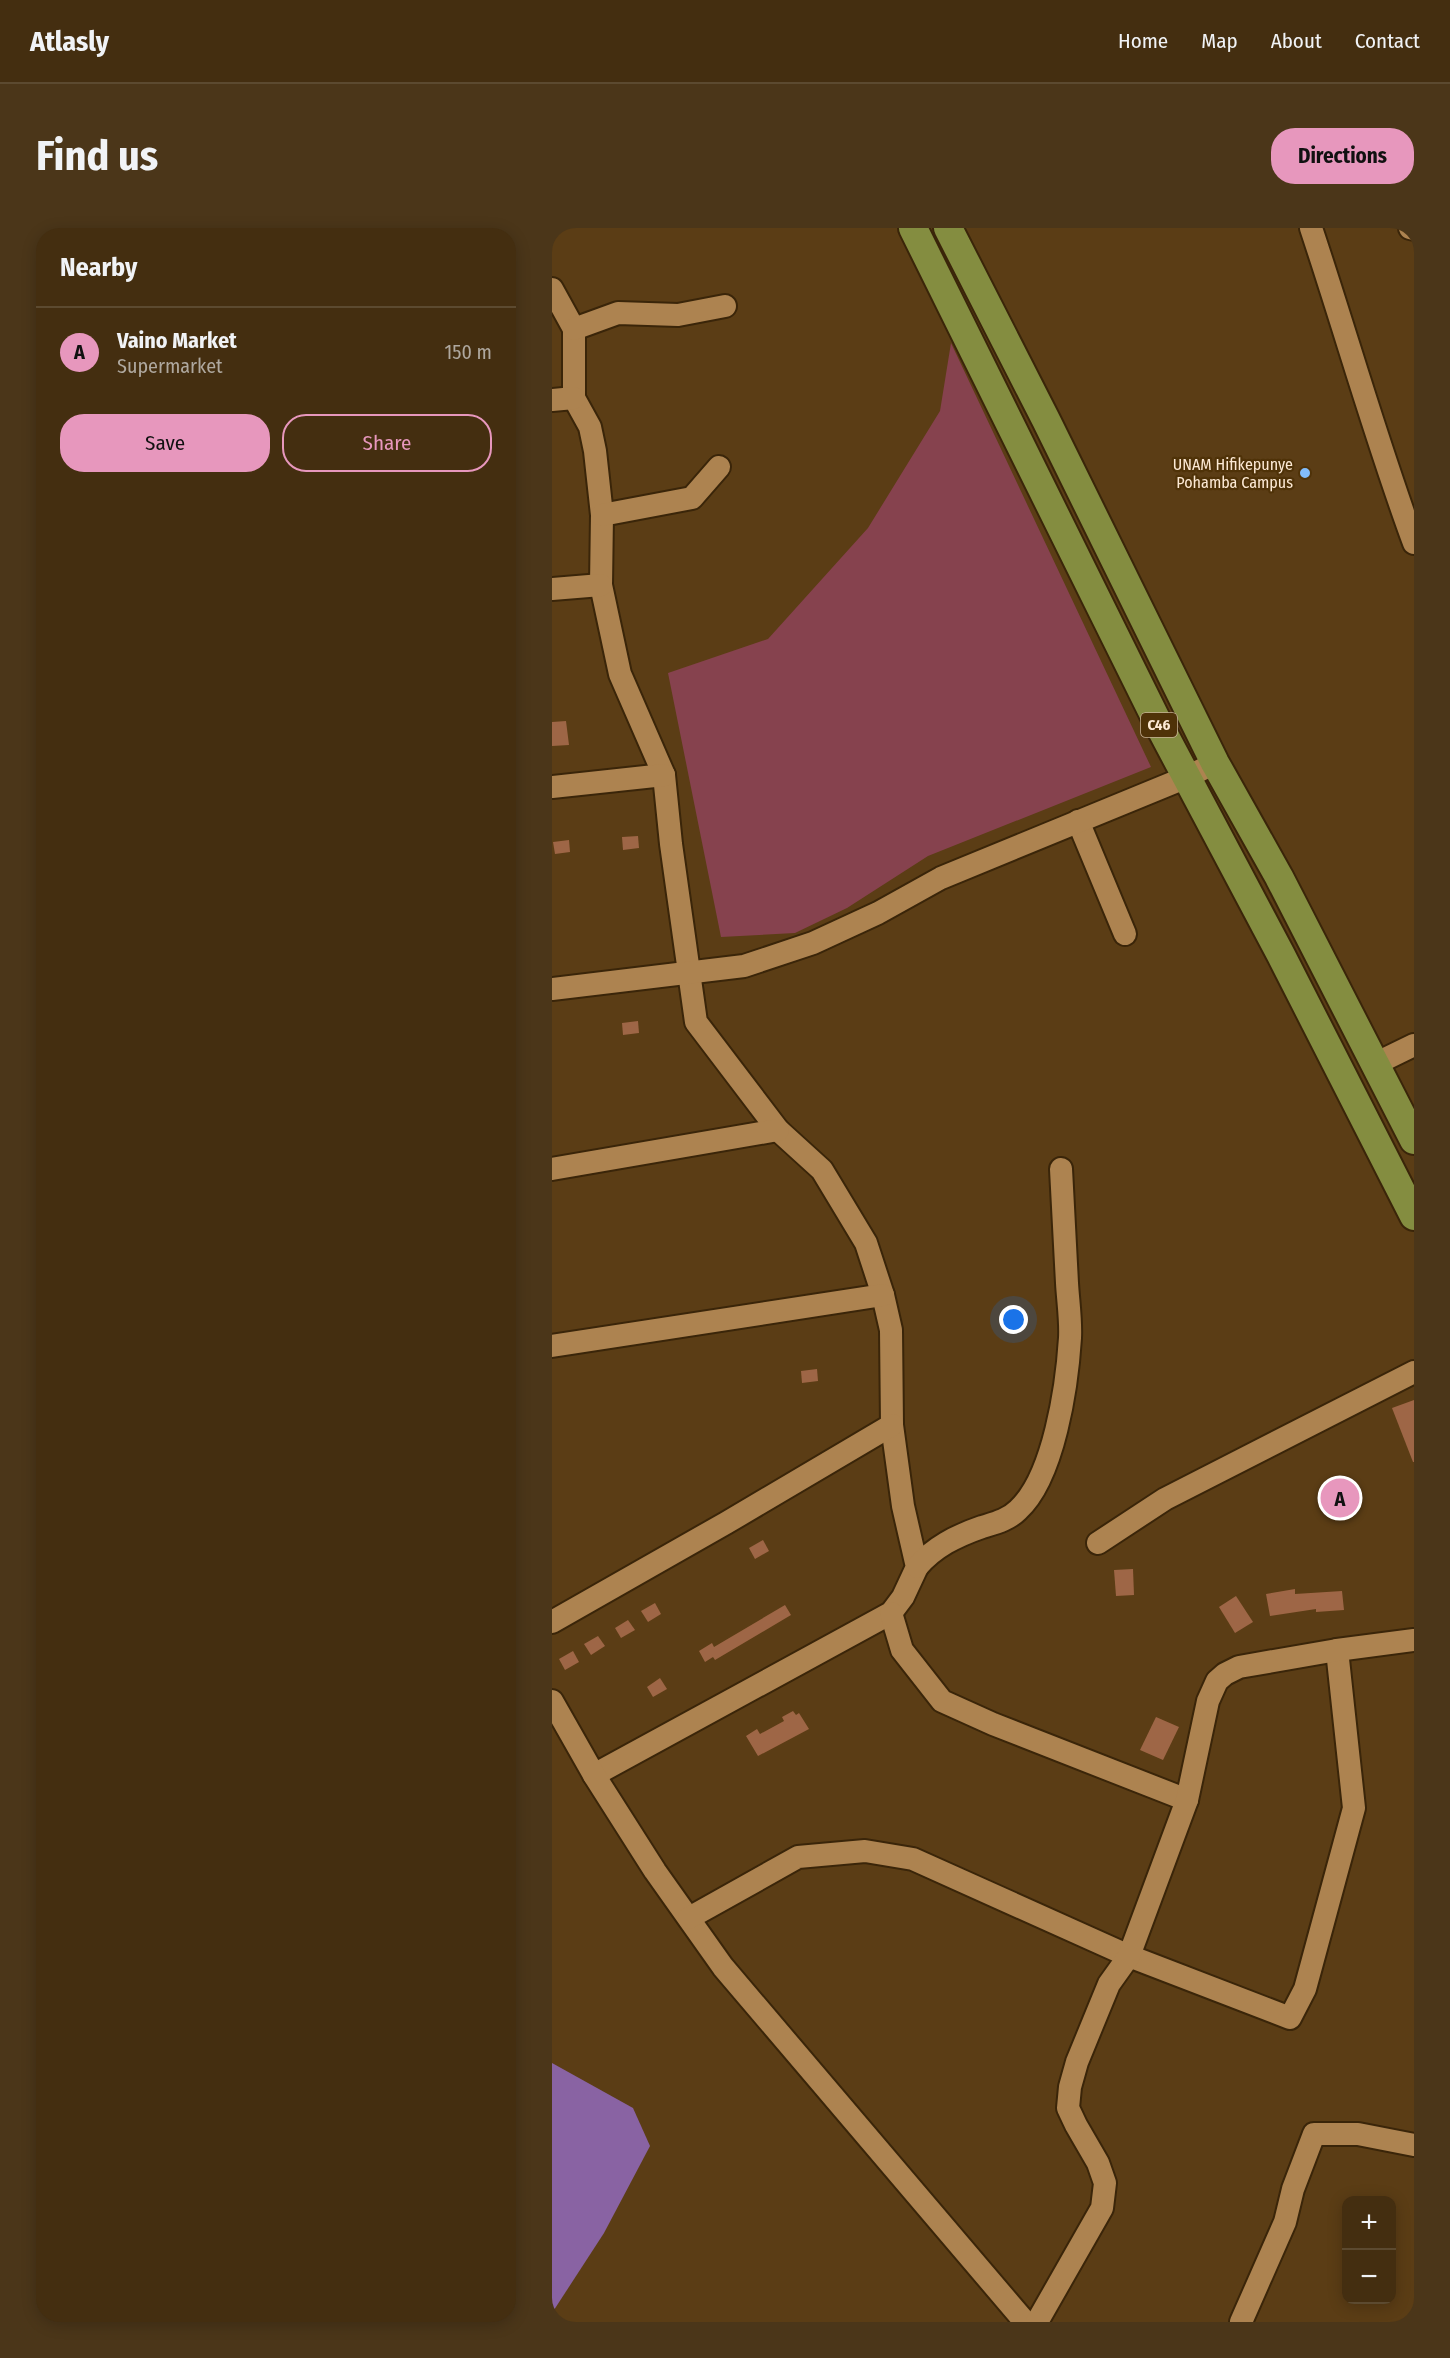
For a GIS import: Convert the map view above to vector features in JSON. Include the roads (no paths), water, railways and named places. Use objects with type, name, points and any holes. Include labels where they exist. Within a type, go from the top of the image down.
[{"type":"main road","name":"C46","points":[[913,228],[1159,724],[1414,1216]]},
{"type":"main road","name":"C46","points":[[948,228],[1046,420],[1215,763],[1279,877],[1414,1140]]},
{"type":"main road","points":[[1343,1079],[1376,1064]]},
{"type":"street","points":[[1311,228],[1394,488],[1414,543]]},
{"type":"street","points":[[552,289],[574,329],[563,399],[590,428],[595,451],[602,515],[601,585],[620,674],[664,775],[671,844],[696,1022],[778,1130],[822,1170],[866,1243],[883,1295],[891,1330],[892,1425],[903,1506],[917,1568]]},
{"type":"street","points":[[574,329],[618,313],[678,315],[725,306]]},
{"type":"street","points":[[602,515],[692,498],[719,467]]},
{"type":"street","points":[[552,589],[601,585]]},
{"type":"street","points":[[552,989],[744,966],[813,943],[878,913],[941,878],[1187,777],[1215,763]]},
{"type":"street","points":[[552,787],[664,775]]},
{"type":"street","points":[[1078,821],[1125,934]]},
{"type":"street","points":[[1376,1064],[1414,1045]]},
{"type":"street","points":[[552,1169],[778,1130]]},
{"type":"street","points":[[594,1774],[891,1613],[903,1597],[917,1568],[929,1553],[957,1537],[1002,1521],[1017,1511],[1032,1495],[1044,1471],[1053,1442],[1063,1395],[1070,1337],[1061,1169]]},
{"type":"street","points":[[552,1346],[883,1295]]},
{"type":"street","points":[[1098,1543],[1165,1499],[1414,1372]]},
{"type":"street","points":[[552,1622],[726,1524],[892,1425]]},
{"type":"street","points":[[891,1613],[902,1650],[942,1701],[993,1724],[1187,1800]]},
{"type":"street","points":[[1037,2322],[1102,2208],[1105,2183],[1098,2163],[1068,2108],[1070,2087],[1077,2062],[1109,1984],[1129,1956],[1187,1800],[1208,1701],[1217,1681],[1239,1667],[1337,1650],[1414,1640]]},
{"type":"street","points":[[689,1918],[798,1857],[865,1851],[913,1859],[1129,1956],[1290,2018],[1305,1989],[1354,1808],[1337,1650]]},
{"type":"street","points":[[552,1701],[594,1774],[655,1871],[723,1967],[1025,2322]]},
{"type":"street","points":[[1241,2322],[1286,2222],[1293,2188],[1314,2133],[1358,2134],[1414,2145]]},
{"type":"place","name":"UNAM Hifikepunye Pohamba Campus","points":[[1305,473]]},
{"type":"place","name":"Vaino Market","points":[[1340,1498]]}]
